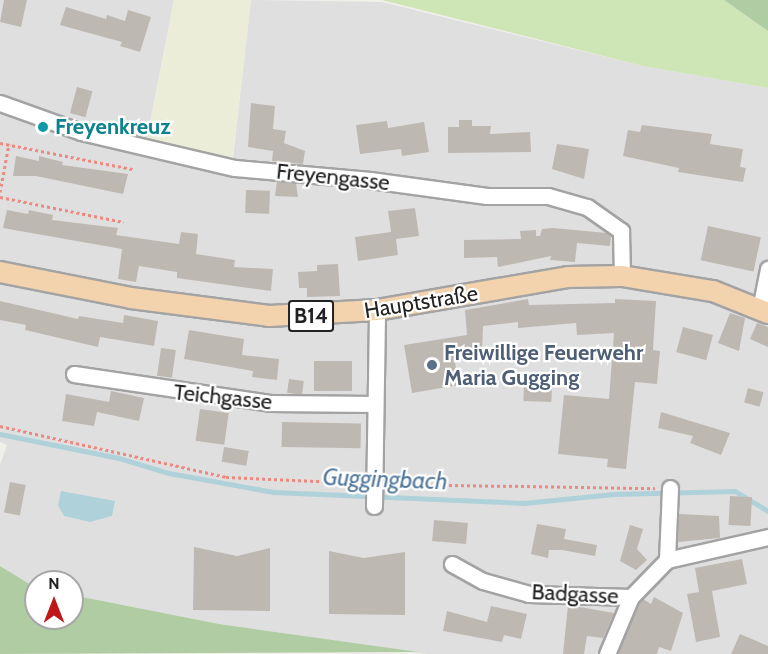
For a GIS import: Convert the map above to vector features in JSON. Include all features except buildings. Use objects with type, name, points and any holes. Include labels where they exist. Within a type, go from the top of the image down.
[{"type":"main road","name":"Hauptstraße","points":[[0,272],[131,298],[269,316],[378,310],[568,277],[622,276],[713,291],[764,311]]},
{"type":"street","name":"Freyengasse","points":[[0,103],[81,132],[235,168],[370,180],[487,196],[548,196],[587,207],[621,231],[622,276]]},
{"type":"street","points":[[764,311],[768,269]]},
{"type":"street","points":[[374,506],[374,404],[378,310]]},
{"type":"street","name":"Teichgasse","points":[[74,374],[176,392],[270,403],[374,404]]},
{"type":"street","points":[[667,560],[670,493]]},
{"type":"street","points":[[607,654],[631,597],[667,560],[768,537]]},
{"type":"street","name":"Badgasse","points":[[452,564],[483,581],[529,594],[631,597]]},
{"type":"path","points":[[0,143],[133,169]]},
{"type":"path","points":[[0,192],[9,144]]},
{"type":"path","points":[[0,197],[124,222]]},
{"type":"path","points":[[0,426],[226,477],[670,493]]},
{"type":"shaded area","points":[[0,0],[174,0],[147,138],[233,158],[251,0],[382,2],[643,66],[768,88],[768,654],[426,654],[219,624],[84,597],[84,570],[24,570],[24,583],[0,566],[0,465],[7,445],[0,442]]},
{"type":"green space","points":[[174,0],[251,0],[232,159],[147,138]]},
{"type":"green space","points":[[382,0],[724,0],[768,31],[768,88],[643,66]]},
{"type":"green space","points":[[724,0],[768,0],[768,31]]},
{"type":"green space","points":[[0,566],[24,581],[24,630],[84,630],[84,597],[219,624],[418,652],[0,654]]},
{"type":"water","points":[[61,491],[115,501],[112,516],[90,522],[64,516],[58,505]]},
{"type":"waterway","name":"Guggingbach","points":[[0,434],[119,458],[169,473],[274,492],[524,503],[614,494],[735,491],[768,511]]},
{"type":"place","name":"Freyenkreuz","points":[[43,127]]},
{"type":"place","name":"Freiwillige Feuerwehr Maria Gugging","points":[[432,365]]}]
